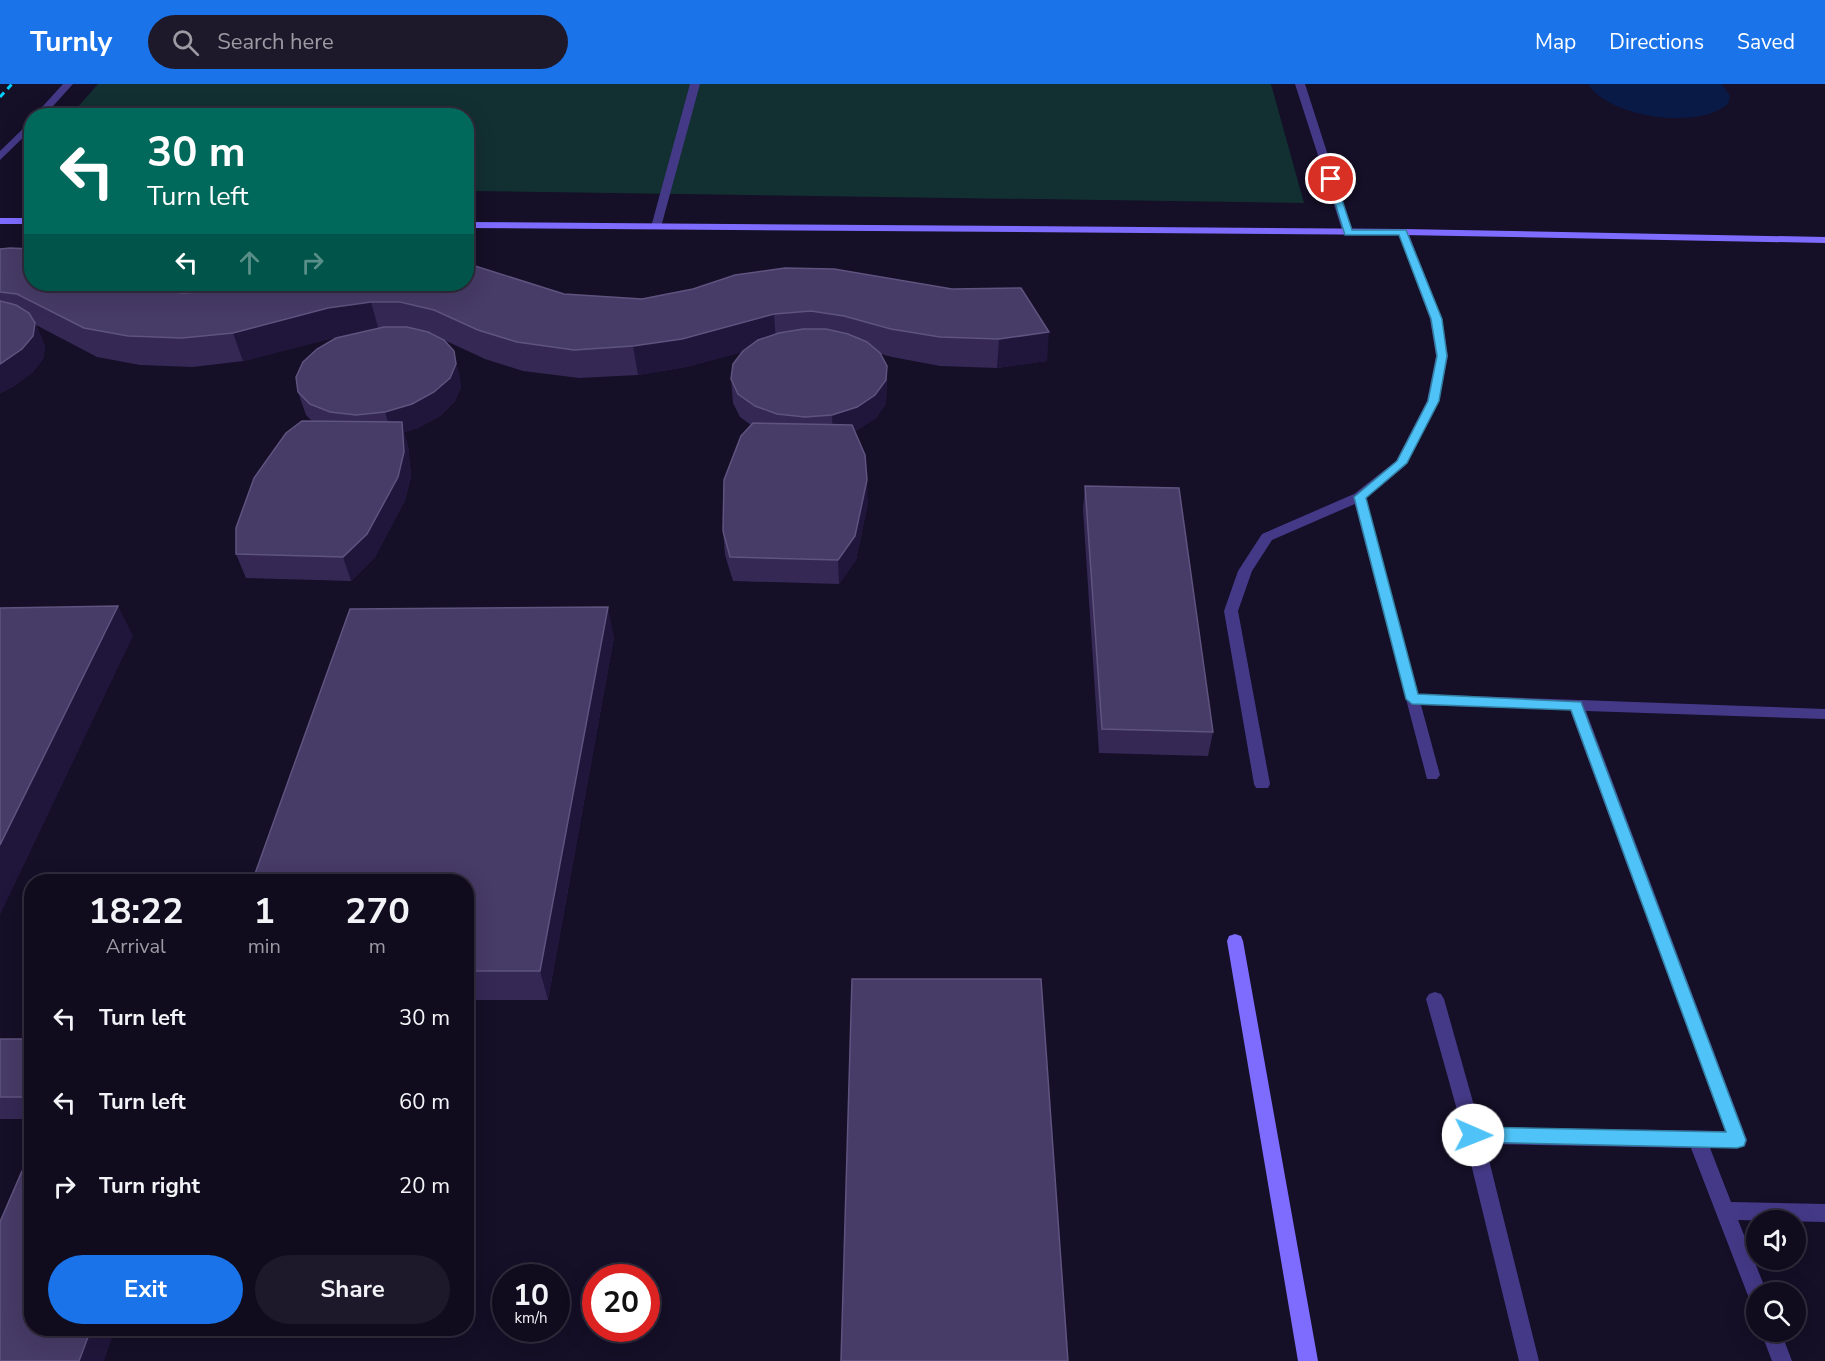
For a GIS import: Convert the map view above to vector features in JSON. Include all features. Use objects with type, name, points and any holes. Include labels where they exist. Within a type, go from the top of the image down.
[{"type":"street","points":[[46,108],[68,84]]},
{"type":"street","points":[[656,227],[695,84]]},
{"type":"street","points":[[1300,84],[1348,232]]},
{"type":"street","points":[[0,157],[24,132]]},
{"type":"street","points":[[0,220],[24,220]]},
{"type":"street","points":[[474,225],[1403,232],[1825,240]]},
{"type":"street","points":[[1262,784],[1231,611],[1245,571],[1267,537],[1359,497],[1401,463],[1433,401],[1442,356],[1436,319],[1403,232]]},
{"type":"street","points":[[1359,497],[1432,775]]},
{"type":"street","points":[[1412,699],[1825,714]]},
{"type":"street","points":[[1473,1135],[1737,1140],[1576,705]]},
{"type":"street","points":[[1234,941],[1308,1361]]},
{"type":"street","points":[[1435,999],[1473,1135],[1529,1361]]},
{"type":"street","points":[[1697,1139],[1752,1282]]},
{"type":"street","points":[[1726,1211],[1825,1213]]},
{"type":"street","points":[[1775,1342],[1782,1361]]},
{"type":"green space","points":[[98,84],[1271,84],[1304,203],[474,191],[474,108],[77,108]]},
{"type":"water","points":[[1588,84],[1722,84],[1730,96],[1728,104],[1714,112],[1696,117],[1676,118],[1634,112],[1615,105],[1599,96]]},
{"type":"building","points":[[0,249],[24,249],[24,291],[183,293],[474,291],[474,266],[564,294],[642,299],[693,289],[735,275],[785,268],[834,269],[952,289],[1021,288],[1049,332],[999,339],[940,337],[891,329],[844,316],[811,311],[774,314],[682,339],[633,346],[574,350],[517,342],[478,330],[434,310],[400,302],[371,302],[328,308],[233,333],[182,338],[128,336],[84,328],[17,294],[0,292]]},
{"type":"building","points":[[0,301],[16,305],[29,313],[35,323],[33,336],[22,349],[0,364]]},
{"type":"building","points":[[384,327],[407,327],[428,332],[444,340],[454,351],[456,364],[450,378],[434,392],[412,404],[385,412],[356,415],[330,412],[310,404],[298,392],[296,377],[303,362],[317,349],[336,338]]},
{"type":"building","points":[[803,329],[826,329],[848,334],[867,342],[880,353],[887,366],[886,380],[875,395],[857,407],[832,415],[805,417],[777,414],[755,406],[738,394],[731,379],[733,364],[743,351],[758,340],[779,333]]},
{"type":"building","points":[[302,421],[402,422],[404,452],[398,477],[367,534],[343,557],[236,554],[236,528],[254,478],[286,433]]},
{"type":"building","points":[[753,423],[852,425],[865,455],[867,480],[855,536],[838,560],[730,557],[723,531],[724,480],[741,436]]},
{"type":"building","points":[[1085,486],[1179,488],[1213,732],[1102,729]]},
{"type":"building","points":[[118,606],[0,845],[0,608]]},
{"type":"building","points":[[608,607],[540,971],[474,971],[474,874],[255,874],[350,609]]},
{"type":"building","points":[[852,979],[1041,979],[1068,1361],[841,1361]]},
{"type":"building","points":[[0,1039],[24,1039],[24,1097],[0,1097]]},
{"type":"building","points":[[22,1171],[24,1171],[24,1336],[88,1336],[79,1361],[0,1361],[0,1222]]},
{"type":"railway","points":[[0,97],[12,84]]},
{"type":"route","points":[[1331,179],[1348,232],[1403,232],[1436,319],[1442,356],[1433,401],[1401,463],[1359,497],[1412,699],[1576,705],[1737,1140],[1473,1135]]}]
